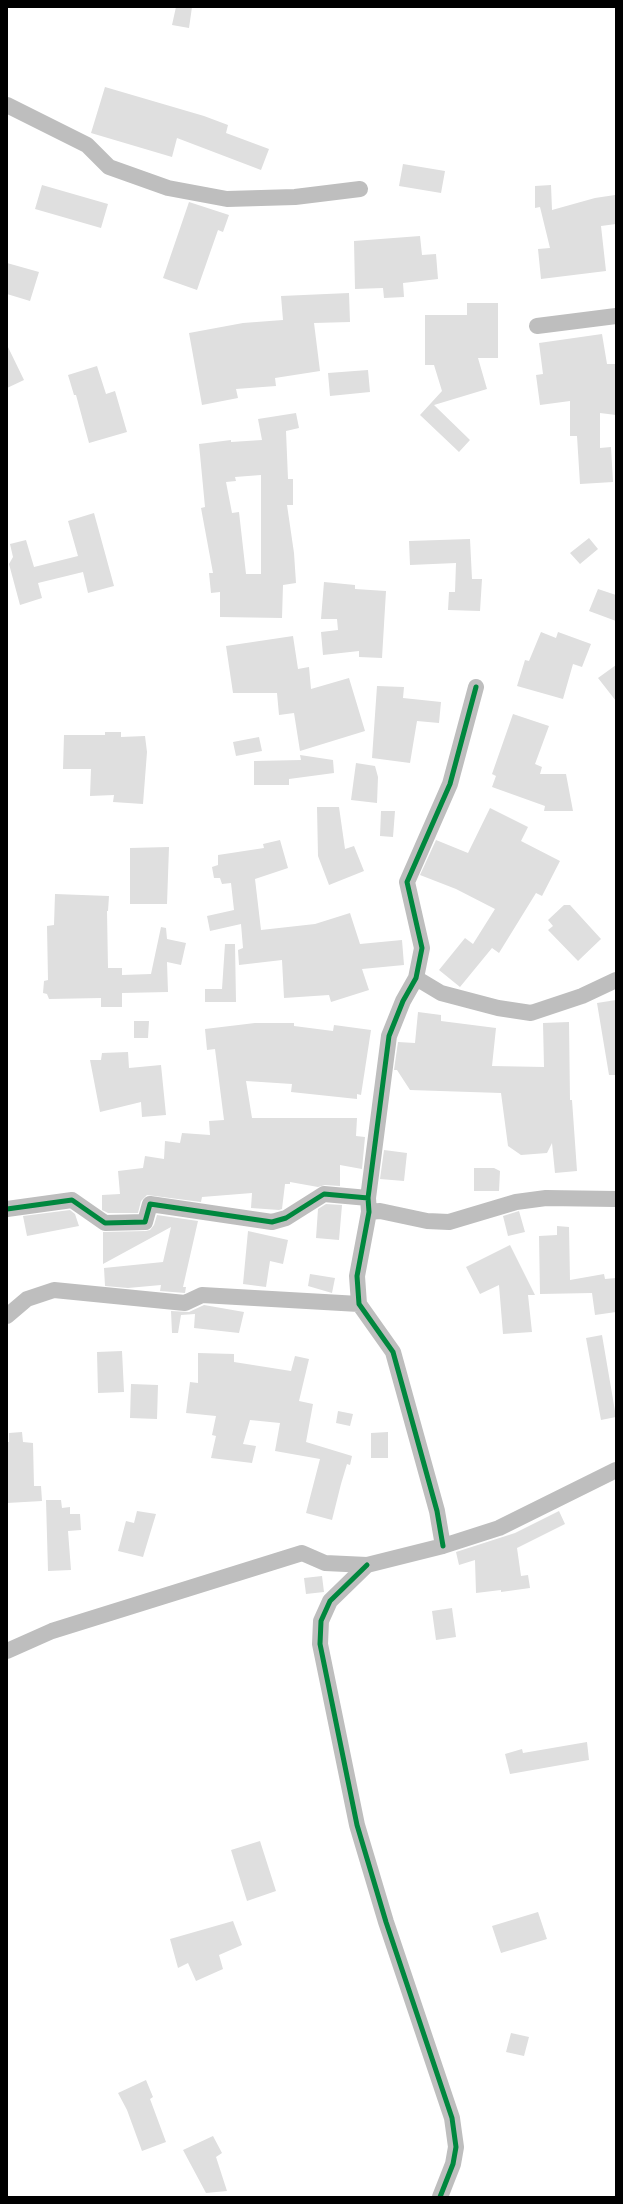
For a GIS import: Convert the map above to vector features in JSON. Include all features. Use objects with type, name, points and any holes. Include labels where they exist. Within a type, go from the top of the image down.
[{"type":"street","points":[[7,105],[87,145],[108,167],[168,188],[227,199],[295,197],[360,189]]},
{"type":"street","points":[[537,326],[616,316]]},
{"type":"street","points":[[443,1546],[437,1511],[393,1352],[359,1304],[357,1276],[368,1205],[389,1036],[403,1001],[416,978],[422,948],[407,882],[450,784],[476,687]]},
{"type":"street","points":[[416,978],[441,993],[498,1008],[530,1013],[582,996],[616,980]]},
{"type":"street","points":[[7,1209],[72,1200],[105,1223],[145,1222],[150,1204],[272,1222],[286,1218],[324,1194],[368,1205],[380,1211],[427,1221],[449,1222],[516,1202],[546,1198],[616,1199]]},
{"type":"street","points":[[7,1316],[27,1299],[54,1290],[185,1303],[202,1295],[359,1304]]},
{"type":"street","points":[[7,1651],[52,1631],[302,1553],[325,1563],[367,1565],[443,1546],[499,1528],[616,1470]]},
{"type":"street","points":[[367,1565],[330,1601],[321,1621],[320,1644],[357,1825],[386,1922],[452,2118],[456,2147],[453,2164],[440,2197]]},
{"type":"building","points":[[176,7],[192,7],[189,28],[172,25]]},
{"type":"building","points":[[105,87],[204,116],[228,125],[226,133],[269,149],[261,170],[177,138],[172,157],[91,133]]},
{"type":"building","points":[[403,164],[445,171],[441,193],[399,186]]},
{"type":"building","points":[[42,185],[108,204],[101,228],[35,209]]},
{"type":"building","points":[[551,185],[552,210],[595,198],[615,195],[616,224],[601,226],[606,271],[541,279],[538,249],[550,248],[540,207],[535,208],[535,186]]},
{"type":"building","points":[[189,202],[229,215],[223,232],[218,230],[197,290],[163,278]]},
{"type":"building","points":[[420,236],[422,255],[436,254],[438,279],[403,283],[404,297],[384,298],[383,288],[355,289],[354,241]]},
{"type":"building","points":[[7,263],[39,272],[30,301],[7,294]]},
{"type":"building","points":[[349,293],[350,322],[314,323],[320,371],[275,378],[276,386],[236,389],[238,398],[202,405],[189,333],[243,323],[283,320],[281,296]]},
{"type":"building","points":[[467,303],[498,303],[498,358],[478,358],[487,389],[434,405],[470,440],[459,452],[420,415],[442,391],[434,365],[425,365],[425,315],[467,315]]},
{"type":"building","points":[[602,334],[607,364],[616,364],[616,415],[600,413],[600,448],[611,447],[613,482],[580,484],[577,436],[570,436],[570,401],[540,405],[536,375],[543,374],[539,343]]},
{"type":"building","points":[[7,345],[24,380],[7,388]]},
{"type":"building","points":[[97,366],[106,394],[115,391],[127,432],[89,443],[76,395],[74,395],[68,375]]},
{"type":"building","points":[[368,370],[370,392],[330,396],[328,373]]},
{"type":"building","points":[[296,413],[299,428],[286,431],[288,479],[293,479],[293,505],[287,505],[294,553],[296,583],[283,585],[282,618],[220,617],[220,592],[211,593],[209,573],[213,573],[201,508],[205,507],[199,444],[231,440],[231,442],[262,440],[258,419]],"holes":[[[261,475],[261,574],[246,574],[239,512],[232,513],[226,482],[236,481],[235,477]]]},
{"type":"building","points":[[94,513],[114,586],[88,593],[83,572],[38,583],[42,598],[20,605],[9,564],[13,557],[10,544],[26,540],[34,567],[78,556],[68,521]]},
{"type":"building","points":[[589,538],[598,549],[580,564],[570,553]]},
{"type":"building","points":[[470,539],[472,579],[482,579],[480,611],[448,610],[449,592],[455,592],[456,563],[410,565],[409,541]]},
{"type":"building","points":[[324,582],[355,585],[355,589],[386,591],[382,658],[359,657],[359,651],[323,655],[321,632],[338,630],[337,619],[321,619]]},
{"type":"building","points":[[598,589],[616,595],[616,621],[589,611]]},
{"type":"building","points":[[541,632],[556,638],[558,632],[591,644],[582,667],[573,664],[563,699],[517,686],[525,660],[529,661]]},
{"type":"building","points":[[293,636],[298,669],[309,667],[311,689],[349,678],[365,731],[300,751],[294,713],[279,715],[277,693],[233,693],[226,646]]},
{"type":"building","points":[[616,665],[616,701],[598,678]]},
{"type":"building","points":[[377,686],[404,687],[403,698],[441,702],[439,723],[417,721],[410,763],[372,758]]},
{"type":"building","points":[[513,714],[549,726],[535,764],[542,767],[540,774],[566,774],[573,811],[544,811],[545,806],[492,787],[496,776],[492,774]]},
{"type":"building","points":[[105,732],[121,732],[121,737],[145,736],[147,752],[143,804],[113,802],[114,795],[90,796],[91,769],[63,769],[64,735],[105,735]]},
{"type":"building","points":[[259,737],[262,751],[236,756],[233,742]]},
{"type":"building","points":[[300,755],[333,760],[334,773],[289,779],[289,785],[254,785],[254,761],[301,760]]},
{"type":"building","points":[[356,763],[375,766],[378,777],[377,803],[351,800]]},
{"type":"building","points":[[317,807],[339,807],[345,849],[354,846],[364,871],[329,885],[318,856]]},
{"type":"building","points":[[490,808],[528,827],[521,841],[560,861],[542,896],[536,893],[499,953],[492,948],[460,987],[439,970],[465,938],[473,944],[495,909],[456,889],[420,875],[436,840],[468,853]]},
{"type":"building","points":[[381,811],[395,811],[393,837],[380,836]]},
{"type":"building","points":[[280,840],[288,868],[255,879],[261,930],[315,924],[350,913],[360,944],[402,940],[404,965],[362,969],[369,990],[331,1002],[329,995],[284,998],[282,960],[239,965],[238,950],[243,948],[241,924],[210,931],[207,916],[234,910],[231,883],[222,884],[220,878],[214,878],[212,867],[218,865],[218,855],[264,848],[263,844]]},
{"type":"building","points":[[169,847],[167,904],[130,904],[130,848]]},
{"type":"building","points":[[55,894],[109,896],[107,911],[108,968],[122,968],[122,975],[151,974],[161,927],[166,928],[167,939],[186,943],[181,965],[167,962],[168,992],[122,993],[122,1007],[101,1007],[101,998],[49,999],[47,994],[43,993],[44,981],[48,980],[47,926],[54,925]]},
{"type":"building","points":[[564,905],[570,905],[601,939],[578,961],[548,930],[553,926],[548,920]]},
{"type":"building","points":[[225,944],[235,944],[236,1002],[205,1002],[205,989],[222,989]]},
{"type":"building","points":[[616,1000],[616,1075],[609,1075],[597,1003]]},
{"type":"building","points":[[418,1012],[441,1015],[441,1021],[496,1028],[492,1066],[544,1067],[543,1023],[569,1022],[570,1100],[572,1100],[577,1171],[555,1173],[552,1143],[547,1153],[521,1155],[508,1146],[501,1093],[410,1090],[397,1070],[394,1070],[398,1042],[415,1043]]},
{"type":"building","points":[[134,1021],[149,1021],[148,1038],[134,1038]]},
{"type":"building","points":[[255,1023],[294,1023],[294,1026],[333,1031],[334,1025],[371,1030],[361,1095],[357,1094],[357,1099],[291,1092],[292,1084],[246,1081],[252,1118],[357,1118],[356,1136],[365,1137],[362,1169],[340,1165],[340,1186],[325,1185],[318,1187],[290,1182],[290,1184],[285,1184],[282,1209],[279,1210],[251,1208],[252,1193],[202,1197],[201,1202],[147,1195],[141,1201],[138,1213],[108,1213],[102,1210],[102,1195],[120,1194],[118,1171],[143,1168],[145,1156],[164,1159],[165,1141],[180,1143],[182,1133],[210,1135],[209,1121],[224,1120],[215,1049],[207,1050],[205,1029]]},
{"type":"building","points":[[128,1052],[129,1068],[161,1065],[166,1115],[142,1117],[141,1102],[100,1112],[90,1060],[101,1060],[102,1053]]},
{"type":"building","points":[[384,1150],[407,1153],[404,1181],[380,1179]]},
{"type":"building","points":[[474,1168],[494,1168],[500,1171],[499,1191],[474,1191]]},
{"type":"building","points":[[326,1204],[342,1205],[339,1240],[316,1238],[318,1209]]},
{"type":"building","points":[[70,1210],[75,1214],[79,1226],[27,1236],[23,1216]]},
{"type":"building","points":[[519,1211],[525,1232],[508,1236],[503,1216]]},
{"type":"building","points":[[157,1215],[198,1221],[183,1287],[186,1287],[185,1293],[160,1291],[161,1285],[128,1288],[105,1286],[104,1268],[163,1262],[171,1227],[103,1264],[103,1232],[150,1230],[154,1225]]},
{"type":"building","points":[[557,1226],[569,1227],[570,1280],[604,1274],[605,1279],[616,1278],[616,1312],[595,1315],[592,1293],[540,1294],[539,1236],[557,1235]]},
{"type":"building","points":[[248,1231],[288,1240],[283,1264],[270,1261],[266,1287],[243,1284]]},
{"type":"building","points":[[510,1245],[535,1295],[528,1295],[532,1332],[503,1334],[499,1285],[480,1294],[466,1267]]},
{"type":"building","points":[[310,1274],[335,1278],[332,1293],[308,1286]]},
{"type":"building","points":[[204,1305],[244,1312],[239,1333],[194,1328],[195,1314],[181,1315],[178,1333],[172,1333],[171,1311],[189,1312]]},
{"type":"building","points":[[602,1335],[616,1417],[601,1420],[586,1338]]},
{"type":"building","points":[[122,1351],[124,1392],[98,1393],[97,1352]]},
{"type":"building","points":[[198,1353],[234,1354],[234,1362],[291,1371],[295,1356],[309,1359],[299,1401],[313,1404],[306,1442],[352,1456],[350,1465],[347,1464],[332,1520],[306,1513],[320,1459],[275,1451],[280,1423],[250,1420],[243,1444],[256,1446],[252,1463],[211,1458],[216,1436],[212,1435],[216,1416],[186,1413],[190,1382],[198,1383]]},
{"type":"building","points":[[131,1384],[158,1385],[157,1419],[130,1418]]},
{"type":"building","points":[[338,1411],[353,1414],[350,1426],[336,1423]]},
{"type":"building","points":[[22,1432],[23,1442],[33,1443],[34,1486],[41,1486],[42,1501],[7,1503],[7,1442],[9,1442],[9,1433]]},
{"type":"building","points":[[388,1432],[388,1458],[371,1458],[371,1433]]},
{"type":"building","points":[[46,1500],[61,1500],[62,1508],[70,1507],[70,1514],[80,1514],[81,1530],[68,1531],[71,1570],[48,1571]]},
{"type":"building","points":[[137,1511],[156,1514],[143,1557],[118,1551],[126,1521],[134,1523]]},
{"type":"building","points":[[559,1511],[565,1524],[517,1548],[521,1576],[528,1575],[530,1588],[501,1592],[501,1590],[476,1593],[475,1560],[459,1565],[456,1552],[515,1533]]},
{"type":"building","points":[[322,1576],[324,1592],[306,1594],[304,1578]]},
{"type":"building","points":[[452,1608],[456,1637],[436,1640],[432,1611]]},
{"type":"building","points":[[587,1742],[589,1760],[510,1774],[505,1754],[522,1749],[523,1753]]},
{"type":"building","points":[[260,1841],[276,1891],[247,1901],[231,1850]]},
{"type":"building","points":[[538,1912],[547,1939],[501,1953],[492,1926]]},
{"type":"building","points":[[233,1921],[242,1945],[219,1955],[223,1969],[196,1981],[188,1963],[178,1968],[170,1939]]},
{"type":"building","points":[[511,2033],[529,2037],[524,2056],[506,2052]]},
{"type":"building","points":[[146,2080],[153,2097],[150,2099],[166,2142],[142,2151],[127,2110],[118,2093]]},
{"type":"building","points":[[213,2136],[222,2153],[216,2157],[227,2191],[206,2193],[183,2150]]},
{"type":"cycle path","points":[[443,1546],[437,1511],[393,1352],[359,1304],[357,1276],[369,1212],[368,1198],[389,1036],[403,1001],[416,978],[422,948],[407,882],[450,784],[476,687]]},
{"type":"cycle path","points":[[7,1209],[72,1200],[105,1223],[145,1222],[150,1204],[272,1222],[286,1218],[324,1194],[368,1198]]},
{"type":"cycle path","points":[[367,1565],[330,1601],[321,1621],[320,1644],[357,1825],[386,1922],[452,2118],[456,2147],[453,2164],[440,2197]]}]
